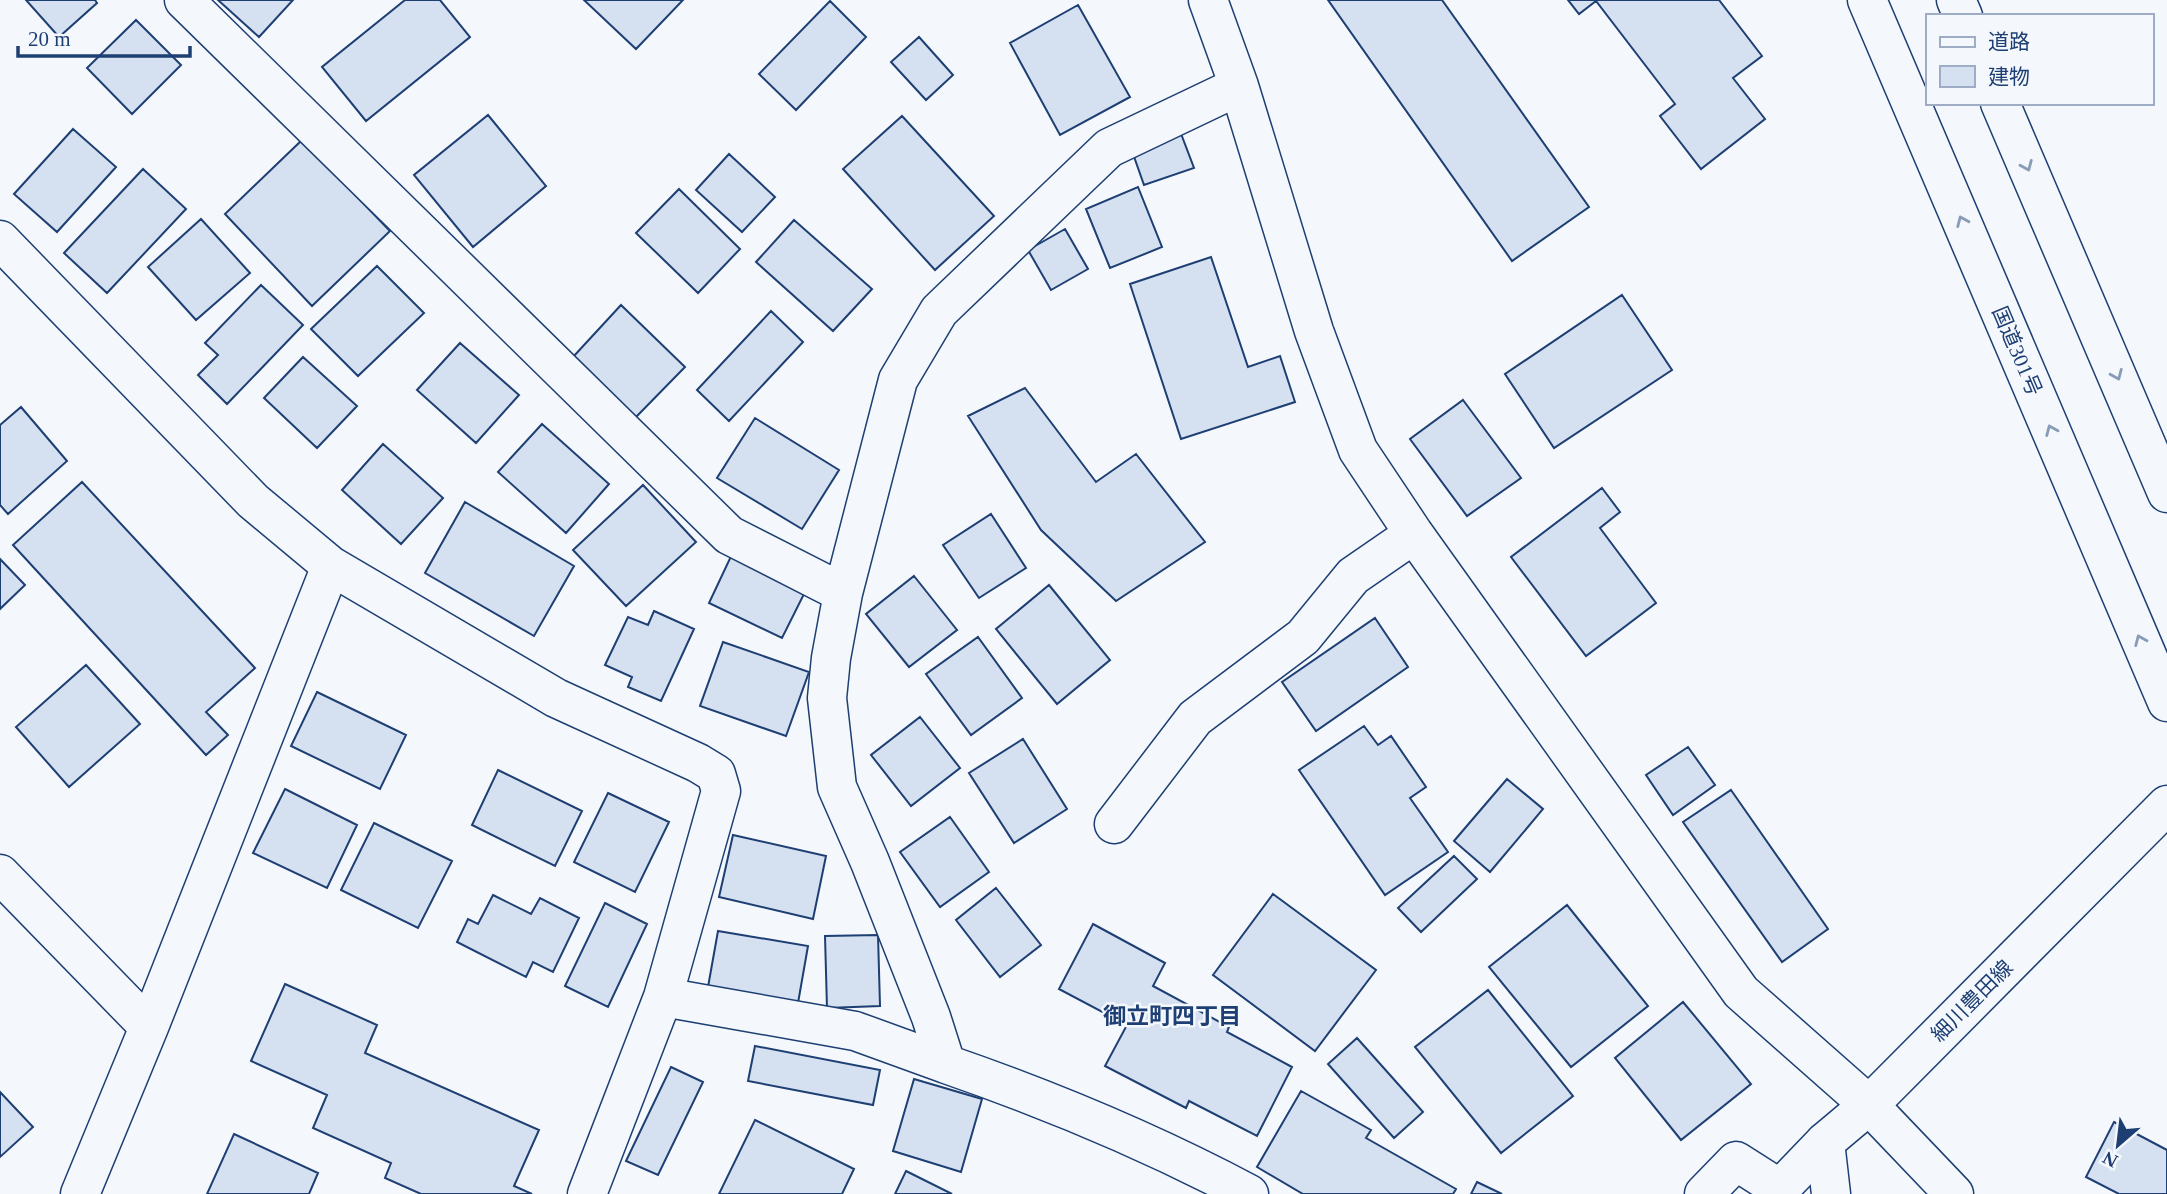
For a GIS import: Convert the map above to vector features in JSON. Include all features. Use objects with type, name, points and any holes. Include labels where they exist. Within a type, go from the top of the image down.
[{"type":"main road","points":[[184,0],[729,535],[843,593]]},
{"type":"main road","points":[[1208,0],[1238,86],[1314,331],[1358,450],[1414,534],[1741,992],[1869,1105],[1954,1194]]},
{"type":"main road","name":"国道301号","points":[[1867,0],[2167,702]]},
{"type":"main road","points":[[946,1064],[931,1017],[870,862],[836,787],[827,698],[843,593],[898,380],[939,311],[1109,148],[1238,86]]},
{"type":"main road","points":[[2001,105],[2167,493]]},
{"type":"main road","points":[[0,240],[253,501],[331,566],[556,698],[698,763],[716,774],[721,791],[663,997],[587,1194]]},
{"type":"main road","points":[[1114,824],[1195,718],[1303,637],[1353,576],[1414,534]]},
{"type":"main road","points":[[80,1194],[331,566]]},
{"type":"main road","name":"細川豊田線","points":[[1778,1191],[1825,1142],[1869,1105],[2167,805]]},
{"type":"main road","points":[[0,874],[149,1027]]},
{"type":"main road","points":[[663,997],[855,1031],[1051,1102],[1186,1161],[1249,1194]]},
{"type":"main road","points":[[1825,1142],[1831,1194]]},
{"type":"main road","points":[[1704,1194],[1736,1161],[1778,1191]]},
{"type":"building","points":[[26,0],[95,0],[97,3],[59,37]]},
{"type":"building","points":[[218,0],[293,0],[259,37]]},
{"type":"building","points":[[405,0],[440,0],[470,37],[366,121],[322,67]]},
{"type":"building","points":[[584,0],[683,0],[636,49]]},
{"type":"building","points":[[1328,0],[1442,0],[1589,207],[1512,261]]},
{"type":"building","points":[[1568,0],[1719,0],[1762,56],[1733,78],[1765,119],[1701,169],[1660,116],[1675,104],[1596,1],[1579,14]]},
{"type":"building","points":[[830,1],[866,37],[796,110],[759,74]]},
{"type":"building","points":[[1078,5],[1130,97],[1060,135],[1010,43]]},
{"type":"building","points":[[136,20],[181,65],[132,114],[87,68]]},
{"type":"building","points":[[919,37],[953,75],[926,100],[891,62]]},
{"type":"building","points":[[488,115],[546,186],[473,247],[414,175]]},
{"type":"building","points":[[902,116],[994,216],[935,270],[843,169]]},
{"type":"building","points":[[73,129],[116,167],[57,232],[14,194]]},
{"type":"building","points":[[1180,131],[1194,168],[1144,185],[1131,148]]},
{"type":"building","points":[[302,140],[390,231],[312,306],[225,214]]},
{"type":"building","points":[[729,154],[775,197],[742,232],[696,190]]},
{"type":"building","points":[[143,169],[186,209],[107,293],[64,253]]},
{"type":"building","points":[[1138,187],[1162,247],[1110,268],[1086,209]]},
{"type":"building","points":[[679,189],[740,249],[698,293],[636,233]]},
{"type":"building","points":[[201,219],[250,273],[196,320],[148,267]]},
{"type":"building","points":[[794,220],[872,289],[833,331],[756,262]]},
{"type":"building","points":[[1065,229],[1088,269],[1051,290],[1028,250]]},
{"type":"building","points":[[1211,257],[1248,367],[1280,356],[1295,402],[1181,439],[1130,284]]},
{"type":"building","points":[[377,266],[424,313],[358,376],[311,329]]},
{"type":"building","points":[[261,285],[303,325],[227,404],[198,375],[218,355],[205,343]]},
{"type":"building","points":[[1622,295],[1672,370],[1554,448],[1505,374]]},
{"type":"building","points":[[621,305],[685,367],[636,417],[573,357]]},
{"type":"building","points":[[771,311],[803,342],[729,421],[697,390]]},
{"type":"building","points":[[460,343],[519,395],[476,443],[417,390]]},
{"type":"building","points":[[303,357],[357,406],[317,448],[264,398]]},
{"type":"building","points":[[1025,388],[1096,482],[1136,454],[1205,542],[1116,601],[1041,530],[968,416]]},
{"type":"building","points":[[1463,400],[1521,478],[1467,516],[1410,439]]},
{"type":"building","points":[[21,407],[67,461],[8,514],[0,505],[0,425]]},
{"type":"building","points":[[755,418],[839,470],[802,529],[717,478]]},
{"type":"building","points":[[542,424],[609,484],[566,533],[498,472]]},
{"type":"building","points":[[383,444],[443,498],[401,544],[342,490]]},
{"type":"building","points":[[82,482],[255,668],[206,712],[228,735],[206,755],[13,545]]},
{"type":"building","points":[[643,485],[696,542],[626,606],[573,550]]},
{"type":"building","points":[[1602,488],[1620,512],[1600,528],[1656,603],[1586,656],[1511,557]]},
{"type":"building","points":[[465,502],[574,566],[534,636],[425,573]]},
{"type":"building","points":[[991,514],[1026,568],[979,598],[943,545]]},
{"type":"building","points":[[733,552],[807,588],[782,638],[709,603]]},
{"type":"building","points":[[0,559],[25,585],[0,609]]},
{"type":"building","points":[[914,576],[957,630],[909,667],[866,614]]},
{"type":"building","points":[[1049,585],[1110,660],[1057,704],[996,629]]},
{"type":"building","points":[[654,611],[694,629],[661,701],[628,687],[632,677],[605,665],[628,617],[648,625]]},
{"type":"building","points":[[1375,618],[1408,667],[1316,731],[1282,682]]},
{"type":"building","points":[[978,637],[1022,698],[971,735],[926,674]]},
{"type":"building","points":[[723,642],[809,672],[786,736],[700,706]]},
{"type":"building","points":[[86,665],[140,724],[69,787],[16,727]]},
{"type":"building","points":[[317,692],[406,735],[380,789],[291,746]]},
{"type":"building","points":[[920,717],[960,768],[911,806],[871,755]]},
{"type":"building","points":[[1364,726],[1378,745],[1391,736],[1426,787],[1410,798],[1448,852],[1385,895],[1299,770]]},
{"type":"building","points":[[1023,739],[1067,809],[1014,843],[969,773]]},
{"type":"building","points":[[1688,747],[1715,785],[1673,815],[1646,775]]},
{"type":"building","points":[[498,770],[582,811],[555,866],[472,825]]},
{"type":"building","points":[[1507,779],[1543,809],[1490,872],[1454,841]]},
{"type":"building","points":[[285,789],[357,825],[327,888],[253,853]]},
{"type":"building","points":[[1731,790],[1828,929],[1782,962],[1683,822]]},
{"type":"building","points":[[608,793],[669,822],[635,892],[574,862]]},
{"type":"building","points":[[950,817],[989,872],[940,907],[900,852]]},
{"type":"building","points":[[374,823],[452,861],[418,928],[341,890]]},
{"type":"building","points":[[733,835],[826,856],[813,919],[719,897]]},
{"type":"building","points":[[1454,856],[1477,879],[1421,932],[1398,908]]},
{"type":"building","points":[[996,888],[1041,945],[1000,977],[956,920]]},
{"type":"building","points":[[1273,894],[1376,970],[1315,1051],[1213,975]]},
{"type":"building","points":[[493,895],[531,914],[540,898],[579,918],[553,972],[533,962],[526,977],[457,942],[468,919],[478,924]]},
{"type":"building","points":[[605,903],[647,924],[608,1007],[565,986]]},
{"type":"building","points":[[1567,905],[1648,1006],[1571,1067],[1489,967]]},
{"type":"building","points":[[1093,924],[1165,963],[1153,986],[1229,1027],[1227,1032],[1292,1067],[1257,1136],[1189,1101],[1186,1108],[1105,1066],[1127,1025],[1059,989]]},
{"type":"building","points":[[718,931],[808,946],[798,1003],[708,987]]},
{"type":"building","points":[[878,935],[880,1006],[827,1008],[825,936]]},
{"type":"building","points":[[285,984],[377,1025],[365,1053],[539,1130],[514,1186],[532,1194],[421,1194],[385,1178],[391,1163],[313,1128],[327,1095],[251,1061]]},
{"type":"building","points":[[1488,990],[1573,1096],[1501,1153],[1415,1047]]},
{"type":"building","points":[[1683,1002],[1751,1084],[1681,1140],[1615,1058]]},
{"type":"building","points":[[1357,1038],[1423,1112],[1394,1138],[1328,1064]]},
{"type":"building","points":[[755,1046],[880,1070],[873,1105],[748,1081]]},
{"type":"building","points":[[671,1067],[703,1082],[658,1175],[626,1161]]},
{"type":"building","points":[[914,1079],[982,1099],[961,1172],[893,1151]]},
{"type":"building","points":[[1301,1091],[1371,1130],[1366,1138],[1456,1189],[1453,1194],[1303,1194],[1257,1167]]},
{"type":"building","points":[[0,1092],[33,1127],[0,1157]]},
{"type":"building","points":[[755,1120],[854,1169],[842,1194],[719,1194]]},
{"type":"building","points":[[2114,1122],[2167,1150],[2167,1194],[2119,1194],[2086,1177]]},
{"type":"building","points":[[234,1134],[318,1173],[309,1194],[207,1194]]},
{"type":"building","points":[[906,1171],[952,1194],[895,1194]]},
{"type":"building","points":[[1477,1182],[1502,1194],[1471,1194]]},
{"type":"district","name":"御立町四丁目","points":[[1172,1016]]}]
